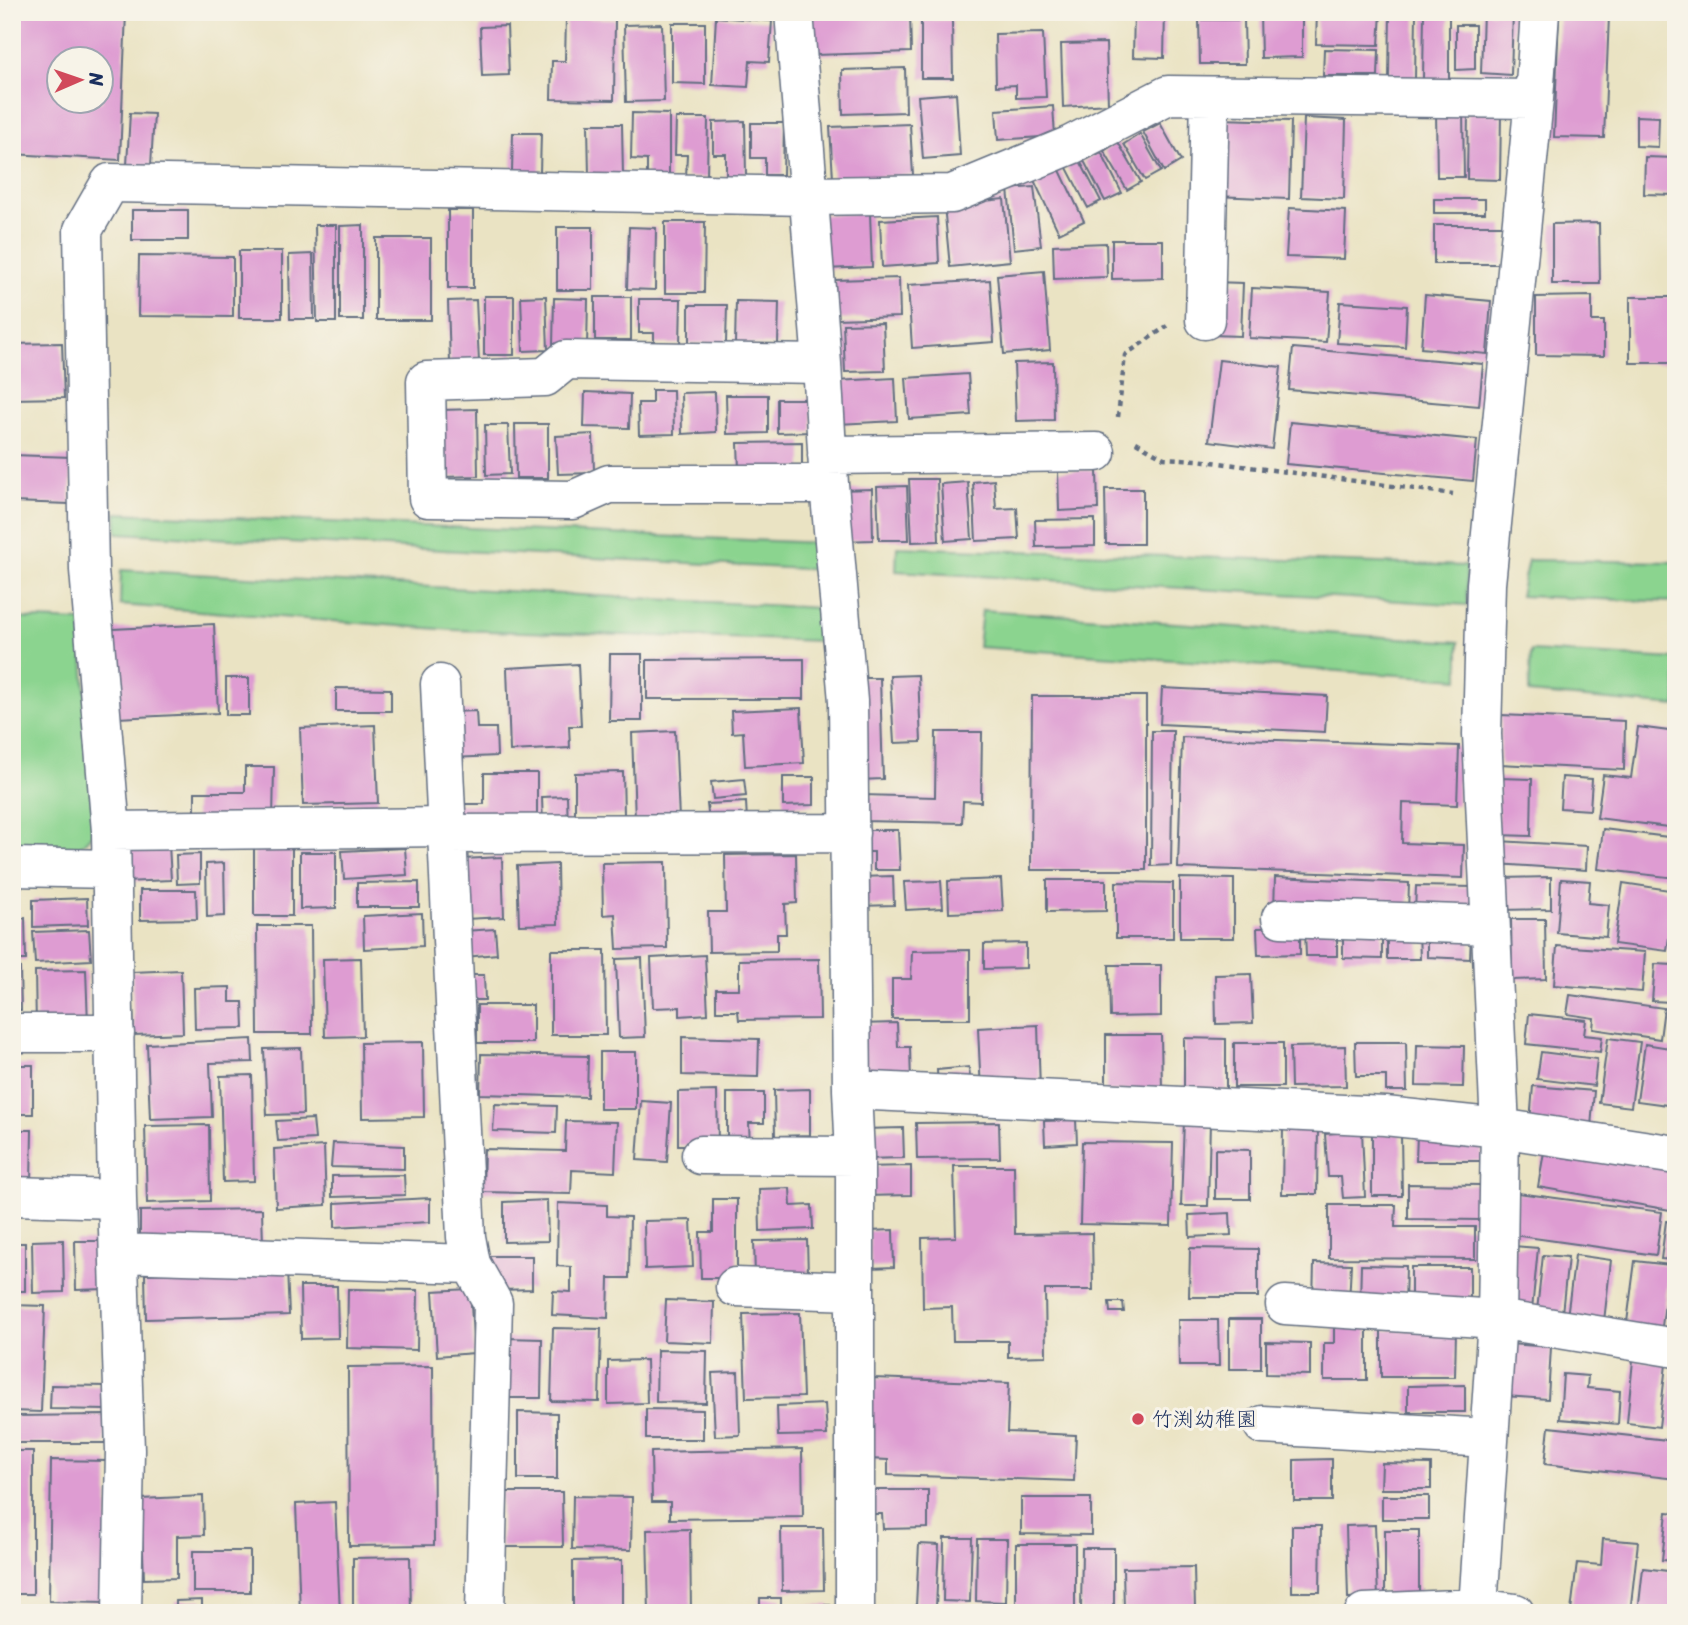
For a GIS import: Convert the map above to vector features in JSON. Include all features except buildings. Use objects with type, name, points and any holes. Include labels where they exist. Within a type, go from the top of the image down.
[{"type":"street","points":[[794,12],[848,701],[855,1156],[855,1613]]},
{"type":"street","points":[[1464,1610],[1489,1438],[1497,1319],[1500,1128],[1482,734],[1486,584],[1534,99],[1540,12]]},
{"type":"street","points":[[122,1613],[125,1450],[117,1199],[111,831],[89,570],[83,230],[110,183],[809,196],[952,194],[1071,145],[1168,95],[1534,99]]},
{"type":"street","points":[[1205,320],[1210,96]]},
{"type":"street","points":[[821,364],[566,360],[545,377],[426,382],[428,498],[573,500],[609,485],[828,470],[1106,442]]},
{"type":"street","points":[[440,684],[466,1237],[471,1264],[493,1303],[485,1613]]},
{"type":"street","points":[[111,831],[850,833]]},
{"type":"street","points":[[12,867],[112,869]]},
{"type":"street","points":[[1281,918],[1490,925]]},
{"type":"street","points":[[12,1033],[115,1033]]},
{"type":"street","points":[[852,1090],[1385,1116],[1500,1128],[1676,1155]]},
{"type":"street","points":[[701,1155],[855,1156]]},
{"type":"street","points":[[12,1196],[117,1199]]},
{"type":"street","points":[[119,1253],[471,1264]]},
{"type":"street","points":[[736,1287],[855,1291]]},
{"type":"street","points":[[1285,1305],[1497,1319],[1676,1348]]},
{"type":"street","points":[[1263,1424],[1489,1438]]},
{"type":"street","points":[[1364,1613],[1464,1610],[1515,1613]]},
{"type":"path","points":[[1205,320],[1174,321],[1125,355],[1106,442],[1164,458],[1197,460],[1494,500]]},
{"type":"green space","points":[[116,513],[821,543],[822,570],[117,533]]},
{"type":"green space","points":[[897,547],[1466,566],[1467,605],[896,571]]},
{"type":"green space","points":[[1528,560],[1676,562],[1676,602],[1520,596]]},
{"type":"green space","points":[[121,570],[819,608],[823,641],[453,630],[120,605]]},
{"type":"green space","points":[[982,610],[1459,642],[1459,679],[978,647]]},
{"type":"green space","points":[[12,618],[81,621],[94,832],[73,855],[12,854]]},
{"type":"green space","points":[[1531,651],[1676,659],[1676,706],[1529,693]]},
{"type":"place","name":"竹渕幼稚園","points":[[1138,1419]]}]
